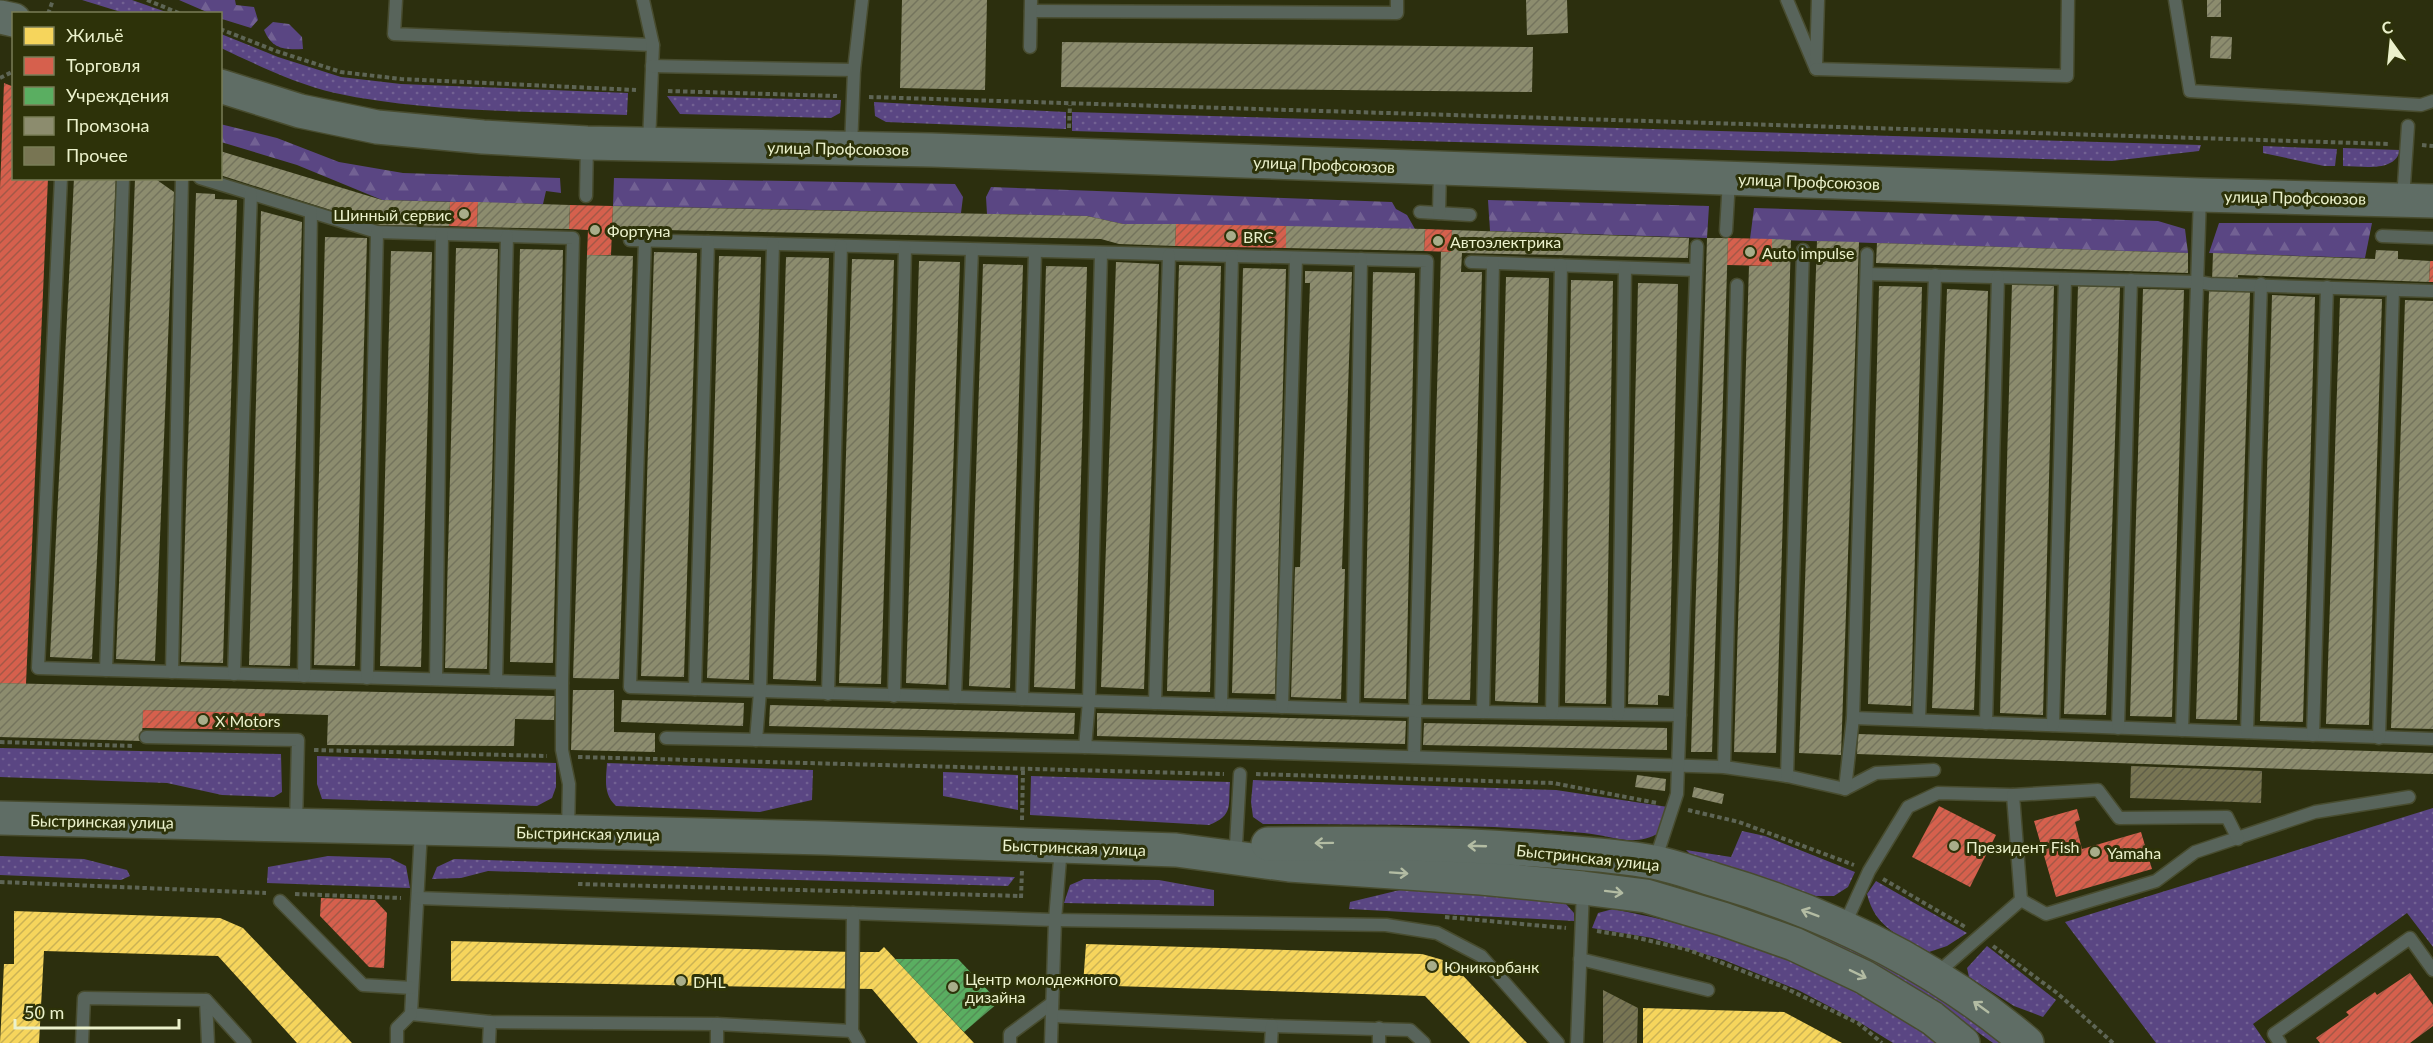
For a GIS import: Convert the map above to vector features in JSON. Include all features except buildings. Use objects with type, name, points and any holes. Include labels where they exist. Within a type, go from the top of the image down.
[{"type":"main road","name":"улица Профсоюзов","points":[[222,87],[300,111],[377,127],[483,137],[587,143],[851,149],[2418,201]]},
{"type":"main road","name":"Быстринская улица","points":[[0,818],[825,838],[1176,850],[1299,866],[1481,878],[1583,888],[1646,896],[1723,919],[1794,944],[1864,977],[1932,1018],[1963,1043]]},
{"type":"main road","name":"Быстринская улица","points":[[1176,850],[1236,845],[1383,842],[1498,847],[1655,862],[1741,888],[1843,927],[1934,976],[1982,1007],[2027,1043]]},
{"type":"lane","points":[[396,0],[394,34],[653,45]]},
{"type":"lane","points":[[642,0],[653,45],[649,144]]},
{"type":"lane","points":[[851,149],[854,70],[862,0]]},
{"type":"lane","points":[[1030,47],[1031,5],[1204,6],[1397,13],[1397,0]]},
{"type":"lane","points":[[1787,0],[1816,69]]},
{"type":"lane","points":[[1816,69],[1818,0]]},
{"type":"lane","points":[[1816,69],[2067,76],[2068,0]]},
{"type":"lane","points":[[2175,0],[2190,91],[2421,105],[2433,100]]},
{"type":"lane","points":[[652,66],[854,70]]},
{"type":"lane","points":[[2408,126],[2407,145],[2418,201]]},
{"type":"lane","points":[[586,196],[587,143]]},
{"type":"lane","points":[[1439,213],[1440,168]]},
{"type":"lane","points":[[1726,231],[1729,179]]},
{"type":"lane","points":[[61,180],[38,668],[562,683]]},
{"type":"lane","points":[[106,670],[123,180]]},
{"type":"lane","points":[[172,672],[182,180]]},
{"type":"lane","points":[[206,180],[377,232],[573,238],[562,683],[564,757],[569,784],[568,833]]},
{"type":"lane","points":[[234,674],[251,194]]},
{"type":"lane","points":[[2182,730],[2200,195]]},
{"type":"lane","points":[[304,676],[311,212]]},
{"type":"lane","points":[[1420,212],[1470,215]]},
{"type":"lane","points":[[367,678],[377,232]]},
{"type":"lane","points":[[436,680],[442,234]]},
{"type":"lane","points":[[496,681],[507,236]]},
{"type":"lane","points":[[2382,236],[2433,238]]},
{"type":"lane","points":[[630,240],[1427,261],[1414,757]]},
{"type":"lane","points":[[645,240],[630,687],[1416,711],[1680,715]]},
{"type":"lane","points":[[695,689],[708,242]]},
{"type":"lane","points":[[756,740],[760,692],[773,244]]},
{"type":"lane","points":[[828,694],[841,246]]},
{"type":"lane","points":[[1655,862],[1677,794],[1697,246]]},
{"type":"lane","points":[[894,696],[905,248]]},
{"type":"lane","points":[[955,697],[972,250]]},
{"type":"lane","points":[[1787,776],[1803,250]]},
{"type":"lane","points":[[1022,699],[1035,252]]},
{"type":"lane","points":[[1085,747],[1089,701],[1101,254]]},
{"type":"lane","points":[[1845,789],[1853,718],[1867,254]]},
{"type":"lane","points":[[1155,703],[1168,255]]},
{"type":"lane","points":[[1221,705],[1232,256]]},
{"type":"lane","points":[[1282,707],[1296,258]]},
{"type":"lane","points":[[1353,709],[1361,259]]},
{"type":"lane","points":[[1471,262],[1696,270]]},
{"type":"lane","points":[[1483,712],[1494,263]]},
{"type":"lane","points":[[1552,713],[1561,265]]},
{"type":"lane","points":[[1618,714],[1624,268]]},
{"type":"lane","points":[[1867,273],[2433,291]]},
{"type":"lane","points":[[1919,720],[1935,275]]},
{"type":"lane","points":[[1986,723],[1998,277]]},
{"type":"lane","points":[[2053,725],[2065,279]]},
{"type":"lane","points":[[2118,728],[2130,280]]},
{"type":"lane","points":[[2247,732],[2261,284]]},
{"type":"lane","points":[[1724,767],[1737,285]]},
{"type":"lane","points":[[2313,735],[2327,287]]},
{"type":"lane","points":[[2379,738],[2393,290]]},
{"type":"lane","points":[[1853,718],[2433,739]]},
{"type":"lane","points":[[666,738],[1085,747],[1724,767],[1787,776],[1845,789],[1876,773],[1934,770]]},
{"type":"lane","points":[[145,742],[298,740],[296,826]]},
{"type":"lane","points":[[1236,845],[1240,774]]},
{"type":"lane","points":[[1843,927],[1869,871],[1908,807],[1938,794],[2013,795],[2098,790],[2119,818],[2227,817],[2238,839]]},
{"type":"lane","points":[[2013,795],[2021,900]]},
{"type":"lane","points":[[2021,900],[2046,914],[2156,881],[2195,852],[2315,812],[2409,797]]},
{"type":"lane","points":[[397,1043],[397,1028],[411,1014],[421,829]]},
{"type":"lane","points":[[1051,1043],[1055,920],[1061,846]]},
{"type":"lane","points":[[1578,1043],[1583,888]]},
{"type":"lane","points":[[279,896],[363,985],[412,988]]},
{"type":"lane","points":[[418,898],[1055,920],[1386,925],[1437,933],[1481,956],[1558,1043]]},
{"type":"lane","points":[[1934,976],[1978,935],[2021,900]]},
{"type":"lane","points":[[853,913],[852,1031],[859,1043]]},
{"type":"lane","points":[[2280,1043],[2274,1034],[2410,938],[2433,970]]},
{"type":"lane","points":[[1580,959],[1708,990]]},
{"type":"lane","points":[[82,1043],[84,998],[206,1000],[245,1043]]},
{"type":"lane","points":[[206,1000],[208,1043]]},
{"type":"lane","points":[[1010,1043],[1010,1035],[1052,1009],[1272,1026],[1410,1029],[1424,1043]]},
{"type":"lane","points":[[411,1014],[490,1022],[717,1024],[852,1031]]},
{"type":"lane","points":[[489,1043],[490,1022]]},
{"type":"lane","points":[[717,1024],[717,1043]]},
{"type":"lane","points":[[1271,1043],[1272,1026]]},
{"type":"lane","points":[[1379,1028],[1379,1043]]},
{"type":"path","points":[[147,0],[176,12]]},
{"type":"path","points":[[222,30],[276,51],[341,72],[401,79],[651,91],[1070,105],[2433,146]]},
{"type":"path","points":[[1069,131],[1070,105]]},
{"type":"path","points":[[0,742],[145,742]]},
{"type":"path","points":[[298,750],[1553,783],[1672,806],[1739,822],[1869,871],[1978,935],[2057,993],[2113,1043]]},
{"type":"path","points":[[0,882],[279,896],[418,898]]},
{"type":"path","points":[[572,884],[1021,896]]},
{"type":"green space","points":[[82,0],[132,0],[166,12],[121,12]]},
{"type":"green space","points":[[179,0],[235,0],[236,5],[254,7],[258,20],[251,28],[222,19],[222,12],[207,12]]},
{"type":"green space","points":[[273,22],[289,24],[302,37],[303,49],[290,49],[275,45],[264,30]]},
{"type":"green space","points":[[222,34],[278,57],[341,77],[401,84],[628,93],[627,115],[443,108],[370,100],[320,89],[222,48]]},
{"type":"green space","points":[[667,96],[841,100],[840,113],[831,118],[680,114]]},
{"type":"green space","points":[[874,102],[1066,112],[1066,129],[886,122],[875,116]]},
{"type":"green space","points":[[1072,112],[2201,145],[2199,151],[2112,161],[1072,131]]},
{"type":"green space","points":[[222,124],[277,138],[339,162],[403,173],[560,178],[561,193],[546,191],[543,204],[382,200],[297,165],[222,142]]},
{"type":"green space","points":[[2263,146],[2337,149],[2335,166],[2324,166],[2263,153]]},
{"type":"green space","points":[[2343,148],[2400,150],[2392,162],[2385,165],[2359,167],[2343,166]]},
{"type":"green space","points":[[614,178],[955,184],[963,197],[961,213],[613,206]]},
{"type":"green space","points":[[991,187],[1392,202],[1396,209],[1407,215],[1415,229],[1123,224],[1087,216],[987,214],[986,197]]},
{"type":"green space","points":[[1488,200],[1709,206],[1707,238],[1490,231]]},
{"type":"green space","points":[[1754,208],[2158,221],[2185,229],[2188,253],[1750,239]]},
{"type":"green space","points":[[2219,223],[2372,223],[2365,258],[2209,253]]},
{"type":"green space","points":[[0,748],[281,754],[282,792],[274,797],[222,795],[167,783],[0,777]]},
{"type":"green space","points":[[317,756],[556,763],[556,787],[552,798],[537,806],[322,799],[317,784]]},
{"type":"green space","points":[[607,763],[813,770],[812,800],[760,812],[616,806],[607,792]]},
{"type":"green space","points":[[943,772],[1018,775],[1018,810],[943,796]]},
{"type":"green space","points":[[1031,776],[1230,782],[1229,804],[1223,817],[1209,825],[1030,815]]},
{"type":"green space","points":[[1253,780],[1556,790],[1668,807],[1659,833],[1640,840],[1584,833],[1504,828],[1263,824],[1253,817],[1251,802]]},
{"type":"green space","points":[[2433,808],[2433,947],[2407,913],[2253,1024],[2266,1043],[2156,1043],[2065,922]]},
{"type":"green space","points":[[1742,831],[1765,836],[1855,872],[1848,887],[1834,896],[1815,896],[1757,875],[1692,856],[1686,850],[1731,857]]},
{"type":"green space","points":[[0,856],[84,859],[127,870],[130,876],[121,880],[0,875]]},
{"type":"green space","points":[[328,856],[390,858],[406,866],[410,888],[267,883],[268,867]]},
{"type":"green space","points":[[454,859],[1015,877],[1008,886],[488,871],[461,878],[432,879],[437,867]]},
{"type":"green space","points":[[1509,863],[1624,875],[1712,896],[1793,922],[1866,954],[1930,990],[2004,1043],[1993,1043],[1927,996],[1792,928]]},
{"type":"green space","points":[[1084,879],[1159,880],[1214,890],[1214,906],[1064,903],[1070,885]]},
{"type":"green space","points":[[1876,881],[1967,933],[1947,946],[1929,952],[1899,936],[1882,923],[1871,906],[1867,894]]},
{"type":"green space","points":[[1404,889],[1547,899],[1566,904],[1574,913],[1574,921],[1349,909],[1350,902]]},
{"type":"green space","points":[[1613,909],[1713,933],[1811,968],[1890,1009],[1942,1043],[1893,1043],[1798,990],[1724,960],[1652,938],[1592,928],[1598,913]]},
{"type":"green space","points":[[1987,946],[2056,1000],[2043,1017],[2014,1006],[1969,977],[1967,968]]},
{"type":"place","name":"Шинный сервис","points":[[464,214]]},
{"type":"place","name":"Фортуна","points":[[595,230]]},
{"type":"place","name":"BRC","points":[[1231,236]]},
{"type":"place","name":"Автоэлектрика","points":[[1438,241]]},
{"type":"place","name":"Auto impulse","points":[[1750,252]]},
{"type":"place","name":"X Motors","points":[[203,720]]},
{"type":"place","name":"Президент Fish","points":[[1954,846]]},
{"type":"place","name":"Yamaha","points":[[2095,852]]},
{"type":"place","name":"Юникорбанк","points":[[1432,966]]},
{"type":"place","name":"DHL","points":[[681,981]]},
{"type":"place","name":"Центр молодежного дизайна","points":[[953,987]]}]
